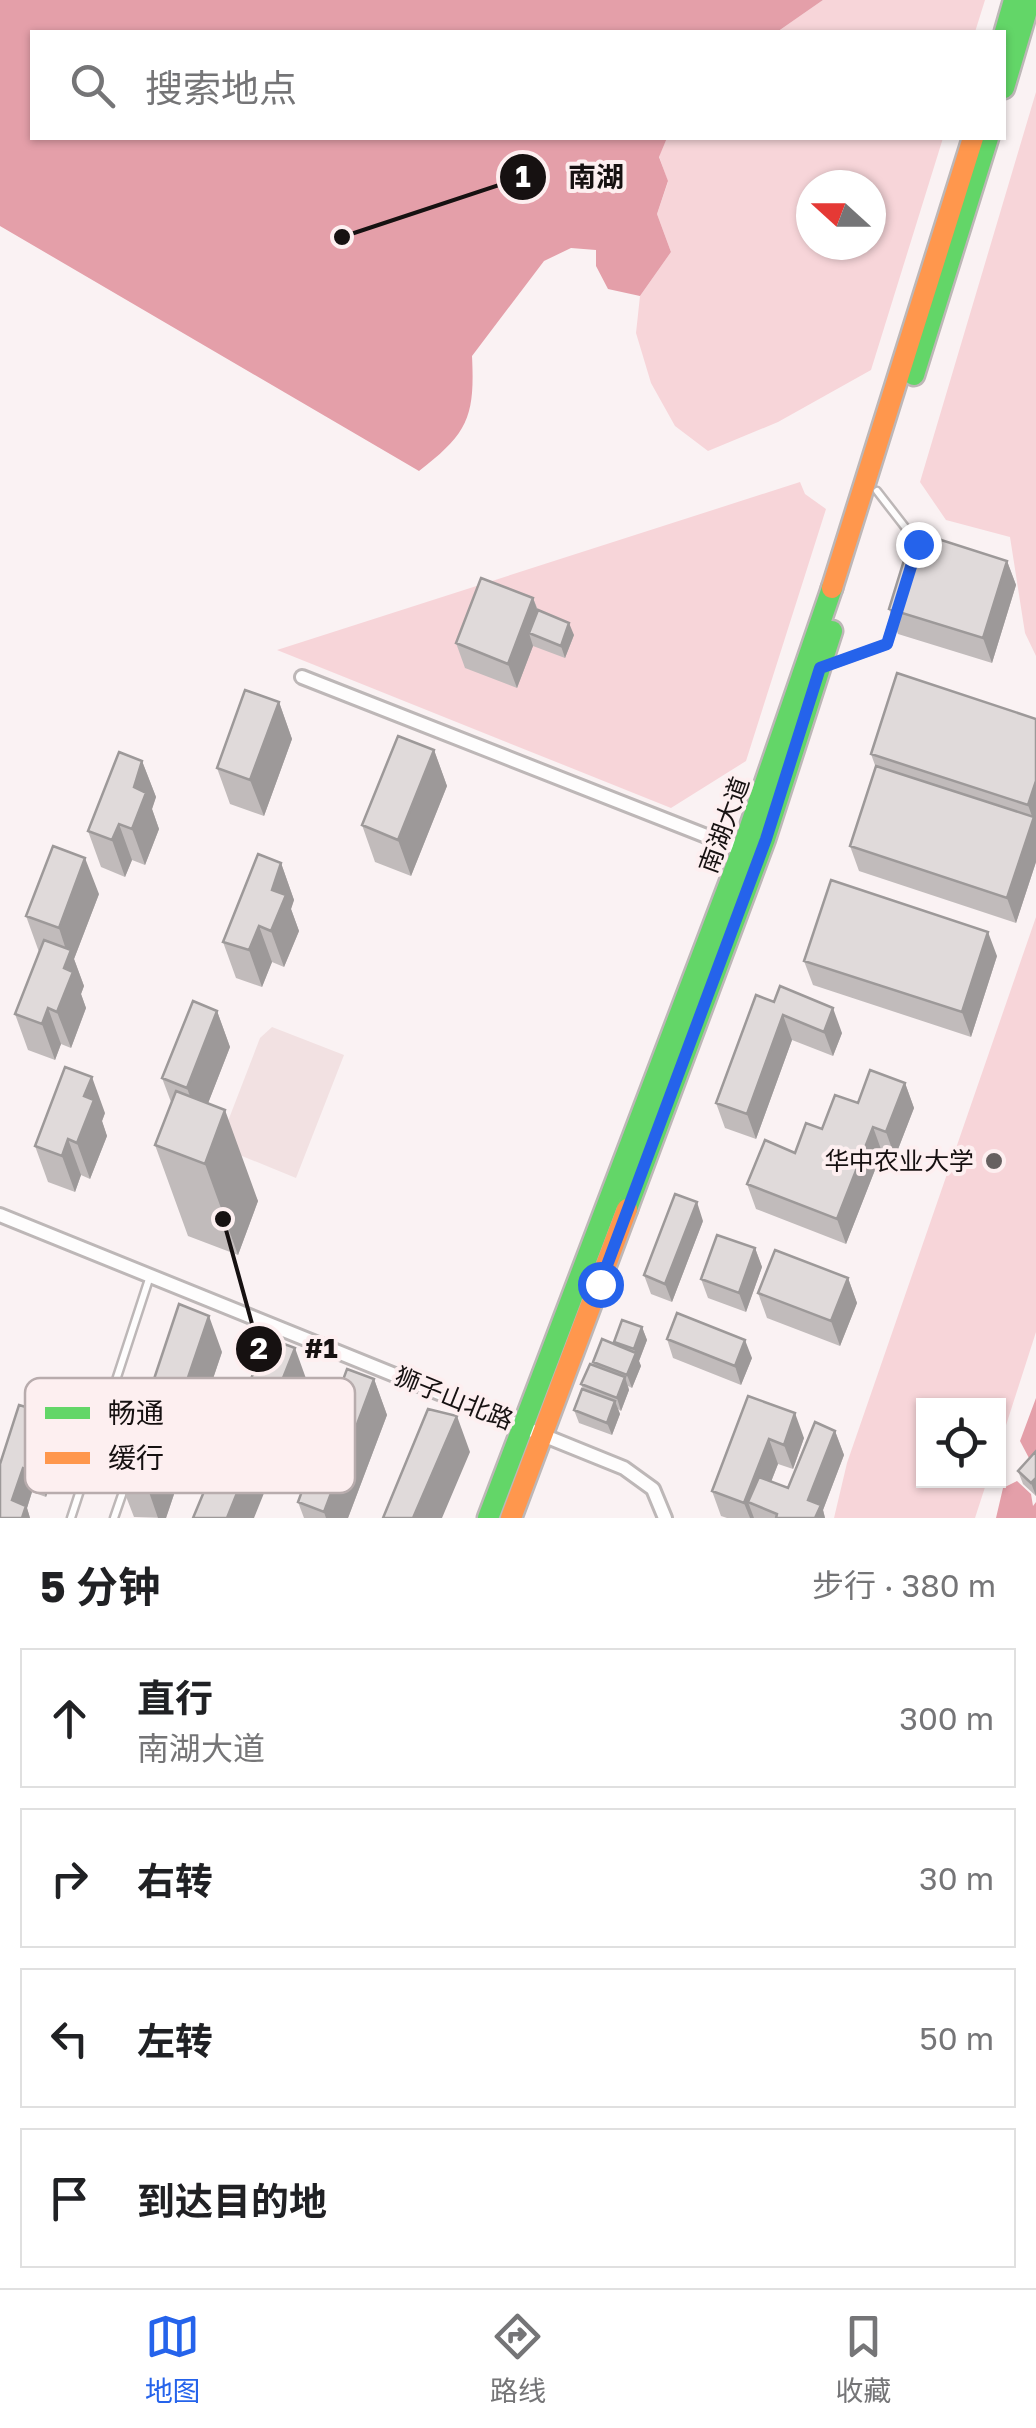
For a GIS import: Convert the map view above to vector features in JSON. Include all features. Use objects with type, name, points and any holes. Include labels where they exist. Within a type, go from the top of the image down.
[{"type":"main road","points":[[1005,30],[1014,0]]},
{"type":"main road","points":[[1006,81],[1030,0]]},
{"type":"main road","name":"南湖大道","points":[[512,1518],[534,1431],[844,557],[972,140]]},
{"type":"main road","name":"南湖大道","points":[[488,1518],[534,1431],[766,839],[987,140]]},
{"type":"street","points":[[302,677],[742,850]]},
{"type":"street","name":"狮子山北路","points":[[0,1215],[150,1275],[188,1298],[624,1468],[653,1489],[665,1518]]},
{"type":"lane","points":[[877,491],[918,544]]},
{"type":"lane","points":[[820,668],[887,644],[897,611]]},
{"type":"lane","points":[[116,1378],[150,1275]]},
{"type":"lane","points":[[70,1518],[78,1493]]},
{"type":"lane","points":[[114,1518],[123,1493]]},
{"type":"shaded area","points":[[0,0],[823,0],[780,30],[30,30],[30,140],[666,140],[659,157],[668,181],[657,214],[671,252],[640,296],[608,289],[596,266],[596,250],[571,248],[544,261],[472,356],[472,394],[458,434],[419,471],[0,226]]},
{"type":"shaded area","points":[[823,0],[985,0],[976,30],[780,30]]},
{"type":"shaded area","points":[[1036,92],[1036,656],[1025,633],[1010,537],[946,520],[920,482]]},
{"type":"shaded area","points":[[666,140],[942,140],[871,370],[778,422],[708,451],[675,426],[651,383],[636,333],[640,296],[671,252],[657,214],[668,182],[659,156]]},
{"type":"shaded area","points":[[800,482],[805,494],[826,509],[746,761],[671,808],[277,650]]},
{"type":"shaded area","name":"华中农业大学","points":[[1036,917],[1036,1332],[1006,1425],[1006,1398],[916,1398],[916,1488],[985,1488],[975,1518],[834,1518],[847,1463]]},
{"type":"shaded area","points":[[272,1027],[344,1055],[296,1178],[225,1149],[223,1134],[260,1038]]},
{"type":"shaded area","points":[[1036,1398],[1036,1452],[1030,1460],[1020,1441]]},
{"type":"shaded area","points":[[1017,1481],[1031,1494],[1033,1506],[1036,1502],[1036,1518],[996,1518],[1006,1486]]},
{"type":"building","points":[[913,531],[1007,561],[983,638],[889,609]]},
{"type":"building","points":[[481,578],[533,598],[508,664],[456,643]]},
{"type":"building","points":[[538,610],[569,623],[561,646],[529,633]]},
{"type":"building","points":[[897,673],[1036,719],[1036,781],[1028,805],[871,754]]},
{"type":"building","points":[[245,690],[279,702],[250,780],[217,768]]},
{"type":"building","points":[[398,736],[434,750],[398,840],[362,825]]},
{"type":"building","points":[[119,752],[142,761],[134,787],[146,793],[132,829],[119,824],[112,840],[88,831]]},
{"type":"building","points":[[876,766],[1034,817],[1007,898],[850,846]]},
{"type":"building","points":[[53,846],[85,858],[59,928],[26,916]]},
{"type":"building","points":[[258,854],[281,863],[272,890],[286,895],[271,931],[259,926],[249,950],[223,942]]},
{"type":"building","points":[[831,880],[988,932],[962,1012],[804,961]]},
{"type":"building","points":[[44,940],[71,950],[64,968],[73,972],[57,1012],[48,1008],[42,1024],[15,1014]]},
{"type":"building","points":[[780,986],[833,1008],[824,1032],[783,1015],[747,1114],[716,1103],[756,995],[774,1002]]},
{"type":"building","points":[[193,1001],[217,1011],[187,1088],[162,1078]]},
{"type":"building","points":[[65,1067],[92,1077],[84,1096],[94,1100],[77,1143],[68,1139],[62,1156],[35,1146]]},
{"type":"building","points":[[870,1070],[905,1083],[886,1132],[873,1127],[837,1219],[747,1184],[765,1140],[795,1153],[806,1123],[822,1129],[835,1095],[858,1103]]},
{"type":"building","points":[[176,1091],[225,1110],[205,1164],[155,1145]]},
{"type":"building","points":[[675,1194],[697,1202],[665,1284],[644,1275]]},
{"type":"building","points":[[717,1235],[755,1248],[739,1293],[701,1279]]},
{"type":"building","points":[[775,1250],[848,1278],[831,1321],[758,1293]]},
{"type":"building","points":[[179,1304],[209,1316],[188,1378],[154,1378]]},
{"type":"building","points":[[677,1313],[745,1340],[735,1366],[667,1339]]},
{"type":"building","points":[[622,1320],[642,1327],[634,1349],[614,1342]]},
{"type":"building","points":[[268,1338],[295,1348],[283,1378],[251,1378]]},
{"type":"building","points":[[602,1339],[636,1353],[627,1375],[593,1362]]},
{"type":"building","points":[[590,1364],[625,1377],[617,1398],[581,1384]]},
{"type":"building","points":[[347,1369],[374,1379],[355,1430],[355,1378],[344,1378]]},
{"type":"building","points":[[582,1389],[615,1401],[607,1423],[574,1410]]},
{"type":"building","points":[[748,1396],[795,1413],[784,1445],[769,1439],[744,1503],[712,1491]]},
{"type":"building","points":[[19,1405],[25,1407],[25,1469],[12,1500],[26,1506],[22,1518],[0,1518],[0,1464]]},
{"type":"building","points":[[428,1409],[457,1416],[413,1518],[383,1518]]},
{"type":"building","points":[[815,1422],[835,1431],[808,1500],[821,1505],[815,1518],[776,1518],[777,1514],[748,1502],[759,1477],[788,1488]]},
{"type":"building","points":[[1036,1451],[1036,1478],[1031,1483],[1018,1471]]},
{"type":"building","points":[[203,1493],[237,1493],[227,1518],[193,1518]]},
{"type":"building","points":[[301,1493],[331,1493],[324,1512],[298,1502]]},
{"type":"traffic: fast","points":[[1005,30],[1014,0]]},
{"type":"traffic: fast","points":[[1006,81],[1030,0]]},
{"type":"traffic: fast","points":[[914,375],[987,140]]},
{"type":"traffic: fast","points":[[488,1518],[742,850],[832,588]]},
{"type":"traffic: fast","points":[[627,1209],[765,839],[832,631]]},
{"type":"traffic: slow","points":[[832,588],[972,140]]},
{"type":"traffic: slow","points":[[511,1518],[627,1209]]},
{"type":"place","name":"南湖","points":[[342,237]]},
{"type":"place","name":"华中农业大学","points":[[994,1161]]},
{"type":"place","name":"#1","points":[[223,1219]]},
{"type":"route","points":[[600,1284],[766,839],[820,668],[887,644],[918,544]]}]
